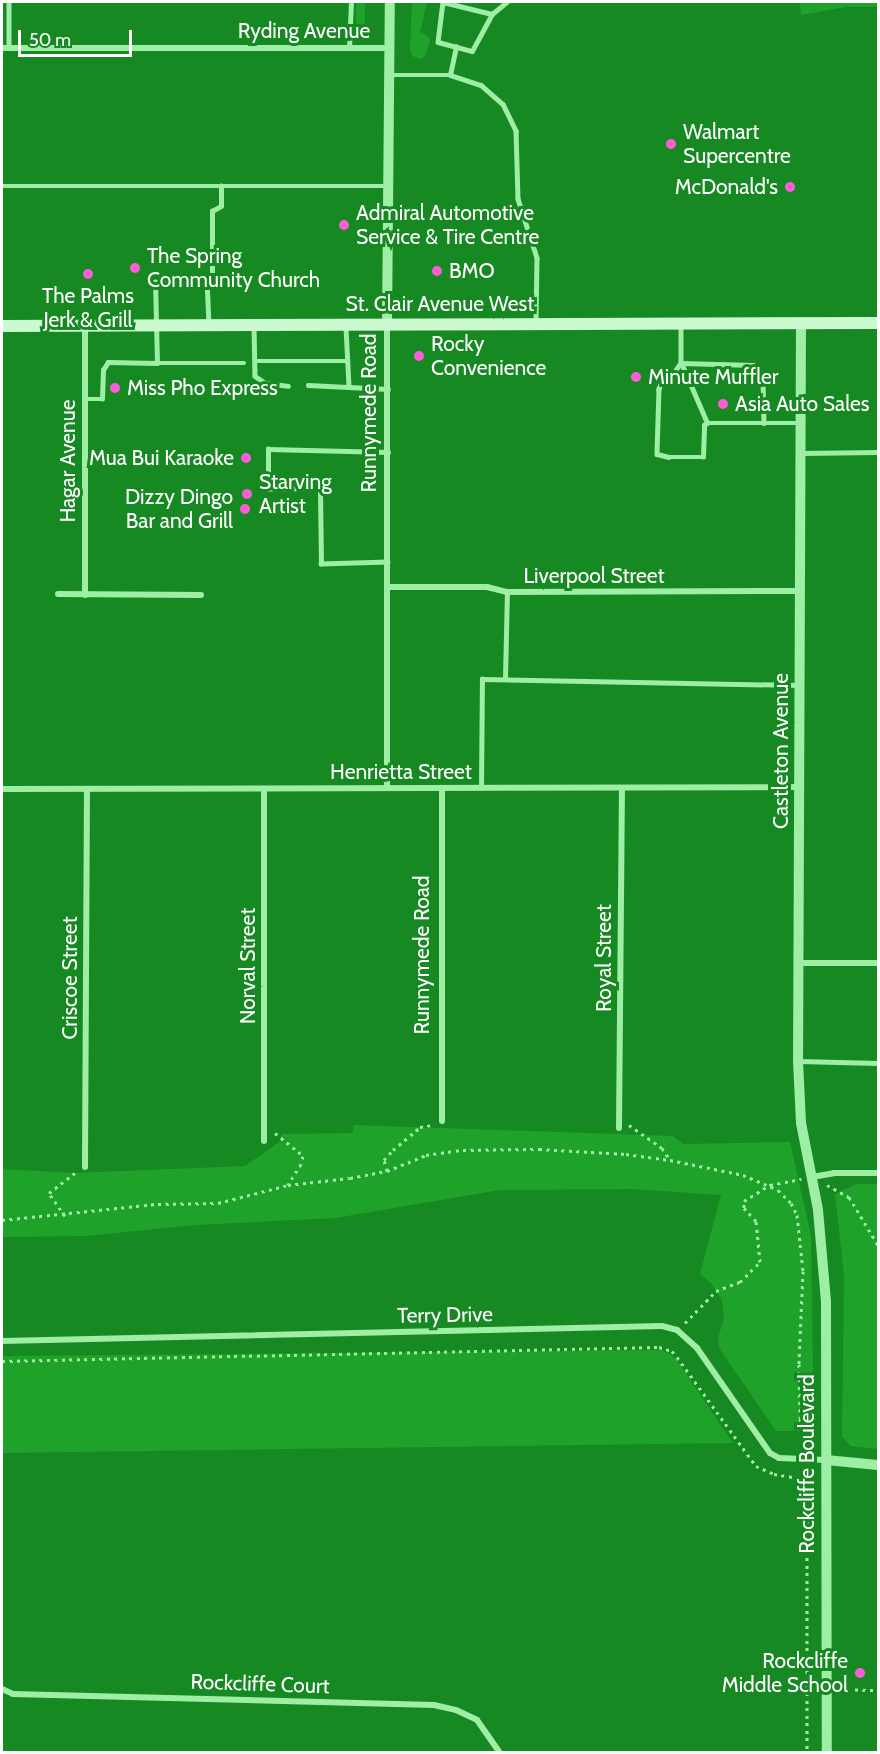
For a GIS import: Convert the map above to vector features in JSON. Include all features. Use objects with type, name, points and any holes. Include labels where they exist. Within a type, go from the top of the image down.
[{"type":"main road","name":"St. Clair Avenue West","points":[[2,326],[879,323]]},
{"type":"street","name":"Runnymede Road","points":[[387,788],[390,2]]},
{"type":"street","name":"Ryding Avenue","points":[[2,48],[390,48]]},
{"type":"street","name":"Castleton Avenue","points":[[801,323],[798,1061],[801,1123],[812,1177]]},
{"type":"street","name":"Hagar Avenue","points":[[85,326],[85,595]]},
{"type":"street","name":"Liverpool Street","points":[[389,587],[487,587],[507,592],[800,591]]},
{"type":"street","points":[[58,594],[201,595]]},
{"type":"street","name":"Runnymede Road","points":[[440,1123],[442,788]]},
{"type":"street","name":"Royal Street","points":[[620,1128],[622,788]]},
{"type":"street","name":"Henrietta Street","points":[[2,789],[800,788]]},
{"type":"street","name":"Criscoe Street","points":[[85,1168],[87,789]]},
{"type":"street","name":"Norval Street","points":[[264,790],[264,1141]]},
{"type":"street","points":[[800,963],[879,963]]},
{"type":"street","points":[[812,1177],[879,1173]]},
{"type":"street","name":"Rockcliffe Boulevard","points":[[812,1177],[824,1248],[827,1752]]},
{"type":"street","name":"Terry Drive","points":[[2,1341],[640,1326],[662,1326],[677,1330]]},
{"type":"street","points":[[677,1330],[697,1347],[770,1453],[779,1458],[879,1465]]},
{"type":"street","name":"Rockcliffe Court","points":[[2,1689],[13,1694],[434,1706],[456,1710],[477,1720],[499,1752]]},
{"type":"lane","points":[[9,2],[9,48]]},
{"type":"lane","points":[[350,48],[351,2]]},
{"type":"lane","points":[[492,14],[443,2],[438,42],[472,51],[492,14],[507,2]]},
{"type":"lane","points":[[450,75],[456,47]]},
{"type":"lane","points":[[390,75],[450,75],[481,85],[503,104],[516,131],[518,199],[537,258],[536,323]]},
{"type":"lane","points":[[2,186],[389,186]]},
{"type":"lane","points":[[209,325],[207,280],[212,274],[212,212],[221,206],[221,186]]},
{"type":"lane","points":[[157,363],[155,282],[207,280]]},
{"type":"lane","points":[[681,323],[681,363],[707,423]]},
{"type":"lane","points":[[346,324],[349,387]]},
{"type":"lane","points":[[254,325],[255,376],[258,381],[288,386]]},
{"type":"lane","points":[[255,361],[348,361]]},
{"type":"lane","points":[[85,399],[102,399],[103,370],[108,362],[244,363]]},
{"type":"lane","points":[[681,363],[675,372],[662,381],[659,389],[657,454],[669,457],[703,456],[704,425],[707,423]]},
{"type":"lane","points":[[681,363],[753,365],[759,369],[763,378],[764,423]]},
{"type":"lane","points":[[275,377],[276,385]]},
{"type":"lane","points":[[320,377],[320,386]]},
{"type":"lane","points":[[308,386],[388,389]]},
{"type":"lane","points":[[707,423],[801,423]]},
{"type":"lane","points":[[388,452],[268,448],[268,489],[320,489],[321,564],[389,562]]},
{"type":"lane","points":[[801,453],[879,452]]},
{"type":"lane","points":[[505,678],[507,592]]},
{"type":"lane","points":[[481,788],[482,679],[800,685]]},
{"type":"lane","points":[[798,1061],[879,1063]]},
{"type":"path","points":[[387,1171],[384,1160],[393,1150],[420,1127],[440,1123]]},
{"type":"path","points":[[628,1125],[662,1148],[670,1160]]},
{"type":"path","points":[[273,1131],[303,1156],[301,1164],[288,1185]]},
{"type":"path","points":[[2,1220],[65,1215],[158,1203],[218,1203],[288,1185],[387,1171],[426,1155],[501,1148],[626,1154],[670,1160],[743,1175],[770,1185],[791,1203],[797,1215],[803,1271],[799,1364],[800,1418],[806,1446]]},
{"type":"path","points":[[65,1215],[50,1197],[49,1191],[74,1172],[85,1168]]},
{"type":"path","points":[[677,1330],[716,1291],[740,1282],[760,1262],[756,1221],[744,1205],[744,1201],[770,1185],[812,1177],[849,1197],[879,1245]]},
{"type":"path","points":[[2,1361],[636,1347],[659,1347],[672,1351],[756,1466],[774,1474],[800,1476],[807,1479],[807,1752]]},
{"type":"path","points":[[840,1689],[879,1690]]},
{"type":"green space","points":[[356,2],[365,2],[365,22],[362,28],[356,31]]},
{"type":"green space","points":[[412,2],[427,2],[420,32],[428,36],[430,42],[425,56],[421,59],[412,56],[410,50]]},
{"type":"green space","points":[[800,2],[878,2],[878,7],[846,7],[801,15]]},
{"type":"green space","points":[[353,1125],[673,1136],[683,1144],[790,1142],[811,1236],[814,1431],[776,1431],[719,1348],[718,1338],[724,1318],[722,1300],[711,1283],[700,1274],[721,1195],[633,1189],[500,1190],[335,1218],[195,1225],[86,1236],[2,1237],[2,1169],[74,1173],[245,1166],[282,1140],[281,1134],[353,1133]]},
{"type":"green space","points":[[856,1184],[878,1184],[878,1449],[851,1446],[842,1437],[844,1275],[835,1194]]},
{"type":"green space","points":[[660,1350],[676,1359],[733,1443],[2,1453],[2,1356]]},
{"type":"place","name":"Walmart Supercentre","points":[[671,144]]},
{"type":"place","name":"McDonald's","points":[[790,187]]},
{"type":"place","name":"Admiral Automotive Service & Tire Centre","points":[[344,225]]},
{"type":"place","name":"The Spring Community Church","points":[[135,268]]},
{"type":"place","name":"BMO","points":[[437,271]]},
{"type":"place","name":"The Palms Jerk & Grill","points":[[88,274]]},
{"type":"place","name":"Rocky Convenience","points":[[419,356]]},
{"type":"place","name":"Minute Muffler","points":[[636,377]]},
{"type":"place","name":"Miss Pho Express","points":[[115,388]]},
{"type":"place","name":"Asia Auto Sales","points":[[723,404]]},
{"type":"place","name":"Mua Bui Karaoke","points":[[246,458]]},
{"type":"place","name":"Starving Artist","points":[[247,494]]},
{"type":"place","name":"Dizzy Dingo Bar and Grill","points":[[245,509]]},
{"type":"place","name":"Rockcliffe Middle School","points":[[860,1673]]}]
